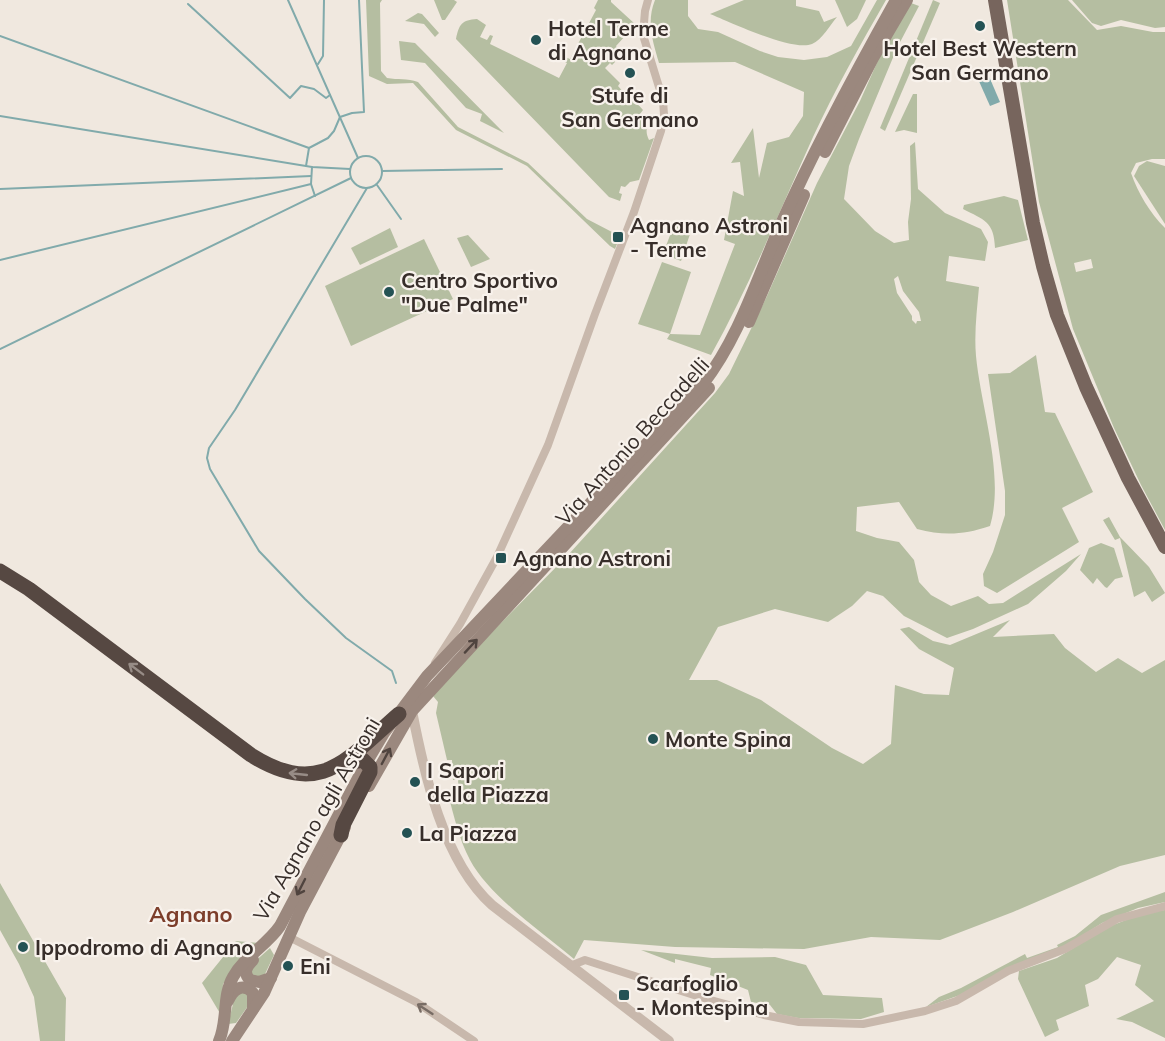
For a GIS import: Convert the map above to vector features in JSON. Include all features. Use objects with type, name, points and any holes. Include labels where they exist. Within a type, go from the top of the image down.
[{"type":"highway","points":[[0,571],[28,589],[264,763],[286,772],[308,775],[325,772],[359,760],[366,762],[370,772],[343,825],[341,835]]},
{"type":"highway","points":[[340,765],[405,710]]},
{"type":"main road","name":"Via Antonio Beccadelli","points":[[405,710],[427,676],[712,372],[738,327],[782,222],[850,82],[896,0]]},
{"type":"main road","name":"Via Antonio Beccadelli","points":[[405,710],[432,689],[687,414],[719,375],[748,324],[829,144],[873,58],[907,0]]},
{"type":"main road","points":[[995,0],[1034,223],[1057,315],[1080,374],[1128,478],[1165,547]]},
{"type":"main road","name":"Via Agnano agli Astroni","points":[[232,1041],[271,978],[300,912],[398,733],[405,710]]},
{"type":"main road","name":"Via Agnano agli Astroni","points":[[219,1041],[232,977],[274,934],[287,914],[366,762],[405,710]]},
{"type":"main road","points":[[271,978],[259,982],[248,978],[246,971],[248,964],[260,953],[266,943],[275,948],[279,961]]},
{"type":"main road","points":[[225,1007],[234,990],[242,987],[253,993],[253,1009]]},
{"type":"main road","points":[[224,1022],[231,1028],[246,1021]]},
{"type":"street","points":[[427,676],[460,624],[497,557],[548,446],[634,212],[661,131],[664,115],[663,100],[643,35],[648,0]]},
{"type":"street","points":[[432,689],[446,666],[460,624]]},
{"type":"street","points":[[405,710],[417,735],[425,776],[451,847],[466,876],[492,905],[669,1041]]},
{"type":"street","points":[[398,733],[407,729],[417,735]]},
{"type":"street","points":[[570,966],[585,960],[700,997],[799,1022],[863,1024],[925,1011],[956,1001],[1008,971],[1065,949],[1117,919],[1165,906]]},
{"type":"street","points":[[289,937],[416,1002],[474,1041]]},
{"type":"green space","points":[[366,0],[382,0],[380,3],[381,71],[387,78],[418,82],[458,127],[528,163],[587,219],[612,232],[619,239],[615,249],[527,166],[456,130],[413,83],[387,84],[369,76]]},
{"type":"green space","points":[[434,0],[457,2],[445,20],[442,20]]},
{"type":"green space","points":[[598,0],[611,0],[635,24],[616,46],[611,58],[615,62],[605,68],[620,83],[618,86],[625,94],[627,92],[643,110],[640,114],[653,124],[648,123],[647,125],[649,140],[654,138],[639,180],[630,182],[625,187],[621,186],[620,201],[609,197],[456,39],[462,24],[468,20],[477,19],[486,25],[480,37],[487,40],[490,35],[493,36],[490,44],[559,78],[567,63],[563,61],[565,57],[570,59],[596,10],[594,8]]},
{"type":"green space","points":[[655,0],[688,0],[688,16],[698,29],[718,32],[778,57],[804,60],[827,57],[851,46],[877,0],[886,0],[821,119],[752,275],[711,355],[667,339],[670,334],[700,335],[735,244],[724,240],[733,191],[744,196],[740,162],[731,163],[753,128],[759,178],[767,143],[789,137],[803,116],[804,92],[735,62],[659,63],[651,24]]},
{"type":"green space","points":[[744,0],[796,0],[796,6],[819,11],[824,22],[837,17],[819,39],[812,44],[803,45],[791,44],[761,35],[710,14]]},
{"type":"green space","points":[[835,0],[866,0],[857,19],[847,27]]},
{"type":"green space","points":[[933,0],[940,3],[885,131],[880,128]]},
{"type":"green space","points":[[1007,0],[1068,0],[1097,30],[1121,26],[1165,32],[1165,159],[1136,163],[1131,173],[1145,202],[1165,228],[1165,530],[1114,428],[1073,329],[1039,202]],"holes":[[[1091,259],[1093,268],[1076,272],[1074,263]]]},
{"type":"green space","points":[[1072,0],[1165,0],[1165,27],[1155,28],[1121,20],[1101,26],[1092,23]]},
{"type":"green space","points":[[911,3],[919,6],[897,48],[859,139],[849,166],[844,199],[875,231],[894,243],[909,240],[910,146],[915,142],[918,189],[945,213],[981,229],[988,242],[985,261],[949,256],[946,281],[979,287],[976,356],[993,464],[994,506],[990,526],[954,534],[917,529],[899,502],[857,507],[856,531],[899,542],[914,560],[919,582],[931,595],[951,606],[978,596],[989,604],[1003,603],[1081,554],[1066,571],[1028,604],[947,638],[904,616],[883,596],[867,591],[852,606],[828,622],[775,609],[718,627],[689,680],[717,680],[761,700],[832,748],[863,764],[891,744],[895,685],[924,694],[949,695],[954,668],[919,649],[900,629],[909,627],[933,641],[950,645],[1010,620],[993,637],[1054,634],[1065,648],[1096,672],[1118,658],[1142,673],[1165,660],[1165,855],[1120,866],[1013,912],[940,940],[871,937],[804,949],[675,947],[584,940],[574,959],[503,900],[470,860],[460,836],[448,794],[459,793],[458,780],[453,780],[452,760],[447,760],[436,713],[438,702],[433,696],[481,643],[569,554],[715,393],[729,374],[767,296],[817,183],[860,101],[884,47]],"holes":[[[898,276],[903,291],[919,312],[921,321],[917,321],[916,324],[897,293],[894,279]]]},
{"type":"green space","points":[[418,13],[422,14],[439,33],[435,37],[424,24],[405,21]]},
{"type":"green space","points":[[399,41],[415,43],[504,133],[480,121],[482,114],[466,108],[425,63],[401,60]]},
{"type":"green space","points":[[913,94],[917,94],[917,133],[904,130],[895,132]]},
{"type":"green space","points":[[1147,161],[1165,166],[1165,224],[1134,176],[1139,166]]},
{"type":"green space","points":[[1004,196],[1018,200],[1028,240],[995,248],[993,232],[987,222],[963,209],[964,205]]},
{"type":"green space","points":[[675,222],[692,228],[681,261],[663,254]]},
{"type":"green space","points":[[390,228],[398,247],[360,265],[351,248]]},
{"type":"green space","points":[[468,235],[490,259],[471,267],[457,238]]},
{"type":"green space","points":[[424,239],[453,299],[351,346],[325,286]]},
{"type":"green space","points":[[662,262],[691,272],[670,334],[638,324]]},
{"type":"green space","points":[[1036,355],[1045,412],[1055,413],[1093,492],[1062,508],[1079,542],[997,593],[984,586],[983,574],[1005,515],[1005,491],[988,374],[1010,373]]},
{"type":"green space","points":[[1109,517],[1120,537],[1149,567],[1165,593],[1152,602],[1145,591],[1134,597],[1120,538],[1115,540],[1103,520]]},
{"type":"green space","points":[[1101,543],[1114,548],[1123,577],[1115,579],[1107,588],[1097,578],[1093,584],[1080,570],[1089,548]]},
{"type":"green space","name":"Ippodromo di Agnano","points":[[0,883],[66,998],[65,1041],[40,1041],[34,997],[0,930]]},
{"type":"green space","points":[[1165,892],[1165,902],[1138,908],[1102,923],[1066,946],[963,994],[926,1007],[939,997],[1025,954],[1027,958],[1058,947],[1057,945],[1075,936],[1101,915]]},
{"type":"green space","points":[[1165,910],[1165,1038],[1132,1022],[1116,1019],[1154,1001],[1135,985],[1141,965],[1117,957],[1098,979],[1085,985],[1089,1006],[1056,1020],[1059,1030],[1045,1037],[1018,979],[1019,971],[1057,958],[1108,927],[1144,913]]},
{"type":"green space","points":[[236,941],[259,943],[237,965],[223,984],[221,1015],[202,983]]},
{"type":"green space","points":[[270,948],[274,955],[265,974],[261,977],[251,976],[251,965]]},
{"type":"green space","points":[[641,950],[712,958],[775,957],[806,965],[823,995],[882,998],[884,1012],[861,1019],[798,1018],[777,1014],[770,1005],[751,1002],[748,990],[710,975],[711,968],[675,959],[675,963]]},
{"type":"green space","points":[[239,991],[249,994],[248,1006],[236,1023],[228,1024],[235,996]]},
{"type":"water","points":[[988,74],[1000,102],[990,106],[978,79]]},
{"type":"waterway","points":[[288,0],[358,158]]},
{"type":"waterway","points":[[318,64],[323,56],[324,0]]},
{"type":"waterway","points":[[306,166],[309,148],[328,138],[340,117],[364,112],[359,0]]},
{"type":"waterway","points":[[188,4],[290,98],[301,86],[314,89],[326,98],[330,95]]},
{"type":"waterway","points":[[0,36],[309,148]]},
{"type":"waterway","points":[[0,116],[312,167],[350,169]]},
{"type":"waterway","points":[[366,156],[377,161],[382,172],[377,183],[366,188],[355,183],[350,172],[355,161],[366,156]]},
{"type":"waterway","points":[[312,167],[311,184],[315,196]]},
{"type":"waterway","points":[[382,171],[502,169]]},
{"type":"waterway","points":[[0,189],[311,176]]},
{"type":"waterway","points":[[0,349],[351,178]]},
{"type":"waterway","points":[[0,260],[311,184]]},
{"type":"waterway","points":[[377,185],[401,219]]},
{"type":"waterway","points":[[367,188],[235,410],[209,448],[207,458],[210,469],[259,551],[346,638],[392,671],[396,683]]},
{"type":"place","name":"Hotel Best Western San Germano","points":[[980,26]]},
{"type":"place","name":"Hotel Terme di Agnano","points":[[536,40]]},
{"type":"place","name":"Stufe di San Germano","points":[[630,73]]},
{"type":"place","name":"Agnano Astroni - Terme","points":[[618,237]]},
{"type":"place","name":"Centro Sportivo \"Due Palme\"","points":[[389,292]]},
{"type":"place","name":"Agnano Astroni","points":[[501,558]]},
{"type":"place","name":"Monte Spina","points":[[653,739]]},
{"type":"place","name":"I Sapori della Piazza","points":[[415,782]]},
{"type":"place","name":"La Piazza","points":[[407,833]]},
{"type":"place","name":"Ippodromo di Agnano","points":[[23,947]]},
{"type":"place","name":"Eni","points":[[288,966]]},
{"type":"place","name":"Scarfoglio - Montespina","points":[[624,995]]},
{"type":"district","name":"Agnano","points":[[191,914]]}]
